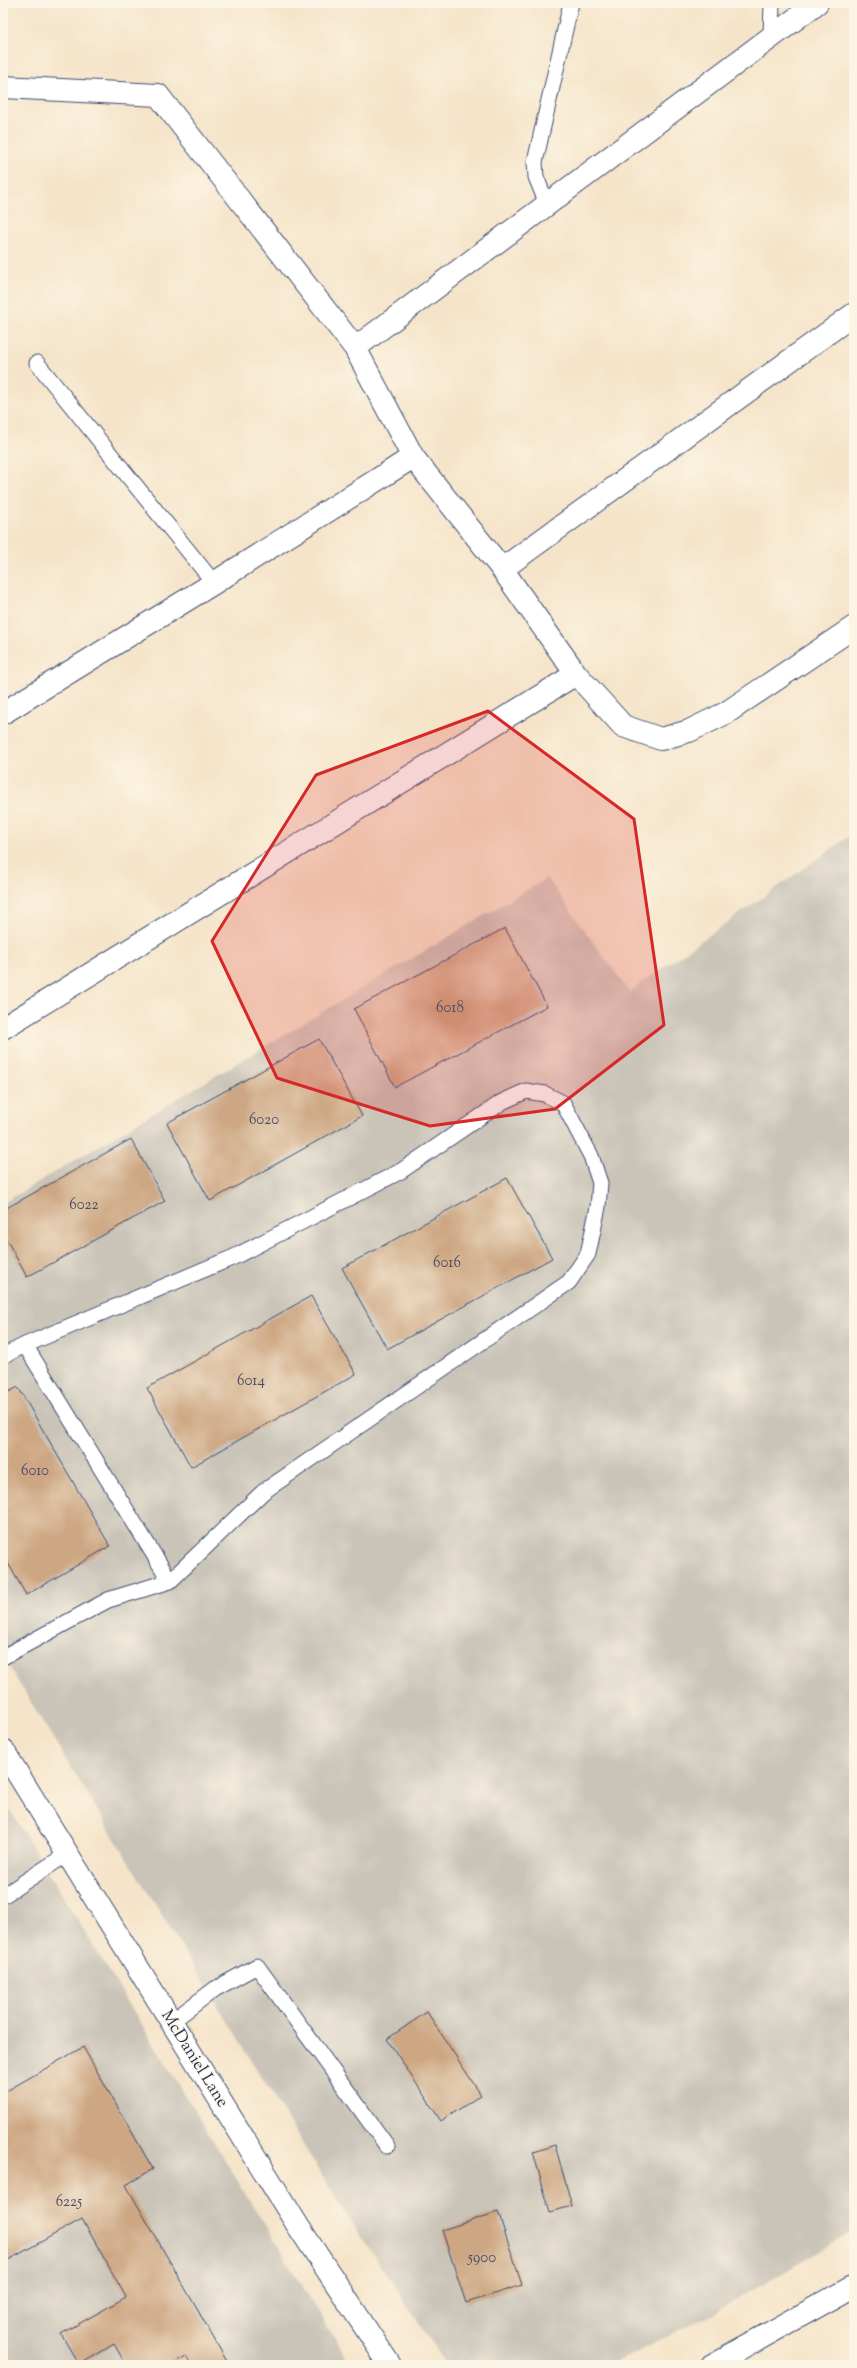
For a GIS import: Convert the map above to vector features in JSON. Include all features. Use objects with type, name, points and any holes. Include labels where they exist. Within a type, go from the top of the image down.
[{"type":"street","points":[[355,348],[817,3]]},
{"type":"street","points":[[3,87],[158,94],[355,348],[413,457],[502,569],[576,674],[623,726],[660,739],[689,731],[726,713],[854,627]]},
{"type":"street","points":[[502,569],[854,314]]},
{"type":"street","points":[[3,713],[214,583],[413,457]]},
{"type":"street","points":[[3,1028],[576,674]]},
{"type":"street","name":"McDaniel Lane","points":[[3,1750],[298,2226],[390,2365]]},
{"type":"street","points":[[712,2365],[854,2286]]},
{"type":"lane","points":[[547,204],[536,176],[535,162],[571,3]]},
{"type":"lane","points":[[771,37],[772,3]]},
{"type":"lane","points":[[37,363],[214,583]]},
{"type":"lane","points":[[3,1356],[25,1344],[234,1257],[401,1171],[502,1102],[526,1091],[545,1094],[563,1103],[591,1156],[600,1183],[598,1207],[588,1254],[569,1282],[263,1492],[170,1582],[108,1600],[3,1657]]},
{"type":"lane","points":[[25,1344],[170,1582]]},
{"type":"lane","points":[[3,1896],[67,1854]]},
{"type":"lane","points":[[171,2022],[215,1989],[257,1966],[387,2146]]},
{"type":"highlighted area","points":[[488,711],[634,819],[664,1025],[555,1109],[430,1126],[277,1078],[212,941],[316,775]]},
{"type":"shaded area","points":[[854,833],[854,2231],[704,2319],[611,2365],[447,2365],[339,2203],[3,1657],[3,1203],[547,878],[629,992]]},
{"type":"shaded area","points":[[3,1799],[351,2365],[3,2365]]},
{"type":"building","points":[[505,928],[547,1006],[395,1087],[354,1009]]},
{"type":"building","points":[[319,1039],[362,1116],[210,1201],[167,1123]]},
{"type":"building","points":[[131,1139],[165,1201],[27,1277],[3,1233],[3,1210]]},
{"type":"building","points":[[507,1178],[552,1258],[387,1349],[342,1268]]},
{"type":"building","points":[[311,1296],[356,1374],[191,1467],[147,1388]]},
{"type":"building","points":[[18,1387],[110,1546],[26,1595],[3,1554],[3,1395]]},
{"type":"building","points":[[427,2012],[481,2095],[441,2121],[387,2039]]},
{"type":"building","points":[[83,2047],[153,2169],[126,2185],[229,2365],[191,2365],[186,2356],[170,2365],[126,2365],[114,2344],[79,2365],[61,2334],[126,2297],[82,2219],[3,2263],[3,2093]]},
{"type":"building","points":[[555,2145],[572,2206],[550,2212],[533,2152]]},
{"type":"building","points":[[498,2212],[522,2285],[466,2303],[442,2230]]}]
